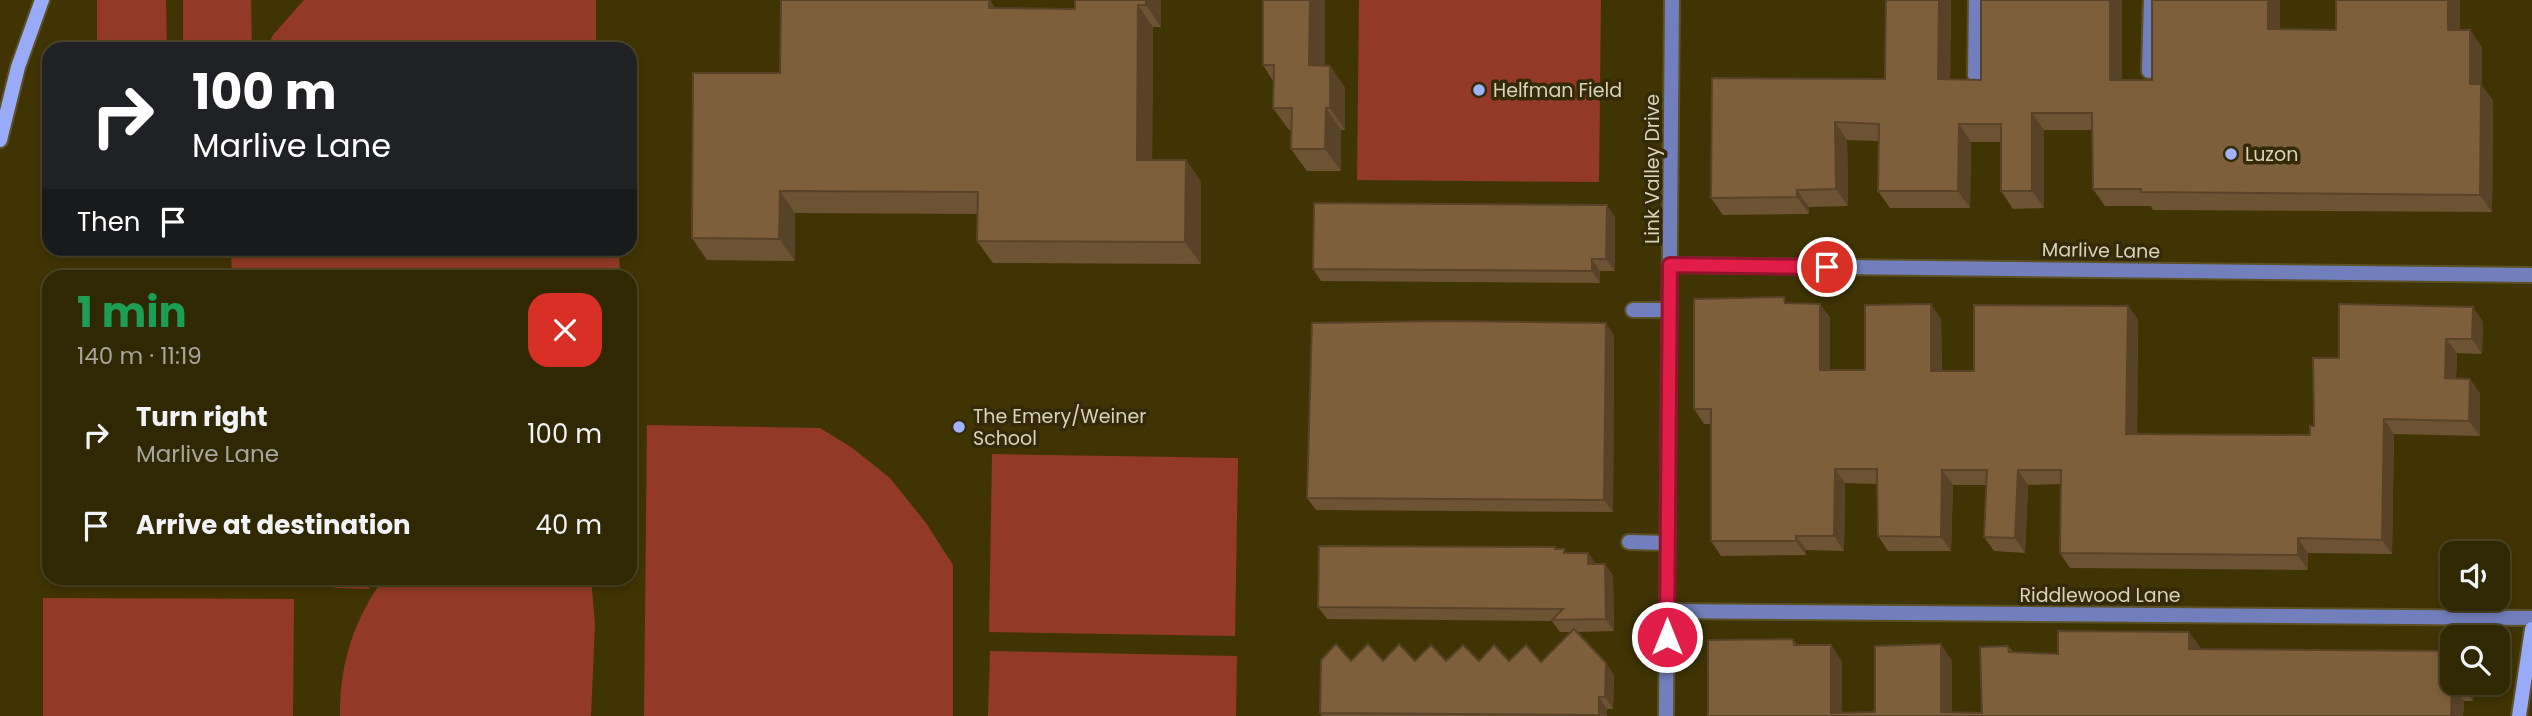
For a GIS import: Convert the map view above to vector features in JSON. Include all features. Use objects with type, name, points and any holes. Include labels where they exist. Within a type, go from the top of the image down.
[{"type":"main road","points":[[0,140],[18,67],[42,0]]},
{"type":"main road","points":[[2519,716],[2532,629]]},
{"type":"street","name":"Link Valley Drive","points":[[1667,716],[1672,0]]},
{"type":"street","points":[[1975,75],[1976,0]]},
{"type":"street","points":[[2149,71],[2151,0]]},
{"type":"street","name":"Marlive Lane","points":[[1670,265],[2532,275]]},
{"type":"street","points":[[1633,310],[1670,310]]},
{"type":"street","points":[[1629,542],[1668,543]]},
{"type":"street","name":"Riddlewood Lane","points":[[1667,611],[2532,618]]},
{"type":"shaded area","points":[[97,0],[166,0],[167,42],[97,42]]},
{"type":"shaded area","points":[[183,0],[251,0],[252,42],[183,42]]},
{"type":"shaded area","points":[[304,0],[596,0],[596,42],[270,42]]},
{"type":"shaded area","name":"Helfman Field","points":[[1359,0],[1601,0],[1599,182],[1357,180]]},
{"type":"shaded area","points":[[231,256],[619,256],[620,270],[232,270]]},
{"type":"shaded area","points":[[647,425],[820,428],[851,447],[890,478],[926,523],[953,565],[953,716],[644,716]]},
{"type":"shaded area","points":[[992,454],[1238,458],[1235,636],[989,632]]},
{"type":"shaded area","points":[[324,585],[370,585],[369,589]]},
{"type":"shaded area","points":[[379,585],[592,585],[595,625],[591,716],[340,716],[342,679],[350,643]]},
{"type":"shaded area","points":[[43,598],[294,599],[293,716],[43,716]]},
{"type":"shaded area","points":[[990,651],[1237,656],[1236,716],[988,716]]},
{"type":"building","points":[[781,0],[989,0],[989,8],[1075,9],[1075,0],[1146,0],[1146,5],[1138,5],[1137,160],[1186,160],[1185,242],[977,241],[978,192],[780,191],[779,239],[692,238],[693,73],[780,73]]},
{"type":"building","points":[[1263,0],[1310,0],[1309,65],[1330,66],[1330,108],[1326,108],[1325,149],[1291,149],[1292,108],[1273,108],[1274,65],[1263,65]]},
{"type":"building","points":[[1886,0],[1939,0],[1938,79],[1981,80],[1981,0],[2110,0],[2110,80],[2152,80],[2152,0],[2268,0],[2268,29],[2336,30],[2336,0],[2448,0],[2448,30],[2470,30],[2470,84],[2481,84],[2480,195],[2141,192],[2141,189],[2093,189],[2092,113],[2032,113],[2032,191],[2001,191],[2001,124],[1959,124],[1958,191],[1878,191],[1879,124],[1835,122],[1836,189],[1797,190],[1797,197],[1711,198],[1712,78],[1885,79]]},
{"type":"building","points":[[1314,203],[1607,205],[1606,259],[1592,259],[1592,271],[1313,269]]},
{"type":"building","points":[[1784,297],[1785,303],[1820,304],[1820,370],[1865,370],[1865,305],[1931,304],[1931,371],[1974,371],[1974,305],[2128,306],[2126,434],[2310,435],[2310,426],[2314,426],[2313,358],[2339,358],[2339,304],[2473,307],[2472,339],[2446,339],[2445,378],[2470,379],[2469,421],[2384,419],[2382,540],[2298,538],[2298,555],[2060,553],[2061,470],[2018,470],[2015,538],[1984,537],[1987,470],[1942,470],[1941,537],[1878,536],[1877,469],[1835,469],[1834,536],[1796,536],[1796,541],[1711,541],[1711,409],[1694,409],[1694,299]]},
{"type":"building","points":[[1312,323],[1606,323],[1604,500],[1307,498]]},
{"type":"building","points":[[1319,546],[1555,547],[1564,549],[1564,553],[1588,553],[1588,564],[1605,564],[1606,619],[1552,620],[1563,609],[1318,607]]},
{"type":"building","points":[[1574,629],[1606,663],[1605,697],[1599,697],[1599,715],[1320,713],[1321,660],[1336,644],[1351,661],[1368,644],[1383,661],[1399,644],[1415,661],[1431,645],[1446,661],[1463,645],[1479,661],[1494,645],[1509,661],[1526,645],[1541,662]]},
{"type":"building","points":[[2058,631],[2189,632],[2189,649],[2440,651],[2440,695],[2452,695],[2451,716],[1708,716],[1708,640],[1793,639],[1794,645],[1831,645],[1831,713],[1875,712],[1875,646],[1941,644],[1941,712],[1982,713],[1980,647],[2008,646],[2009,652],[2058,654]]},
{"type":"place","name":"Helfman Field","points":[[1479,90]]},
{"type":"place","name":"Luzon","points":[[2231,154]]},
{"type":"place","name":"The Emery/Weiner School","points":[[959,427]]},
{"type":"route","points":[[1667,637],[1670,265],[1827,267]]}]
